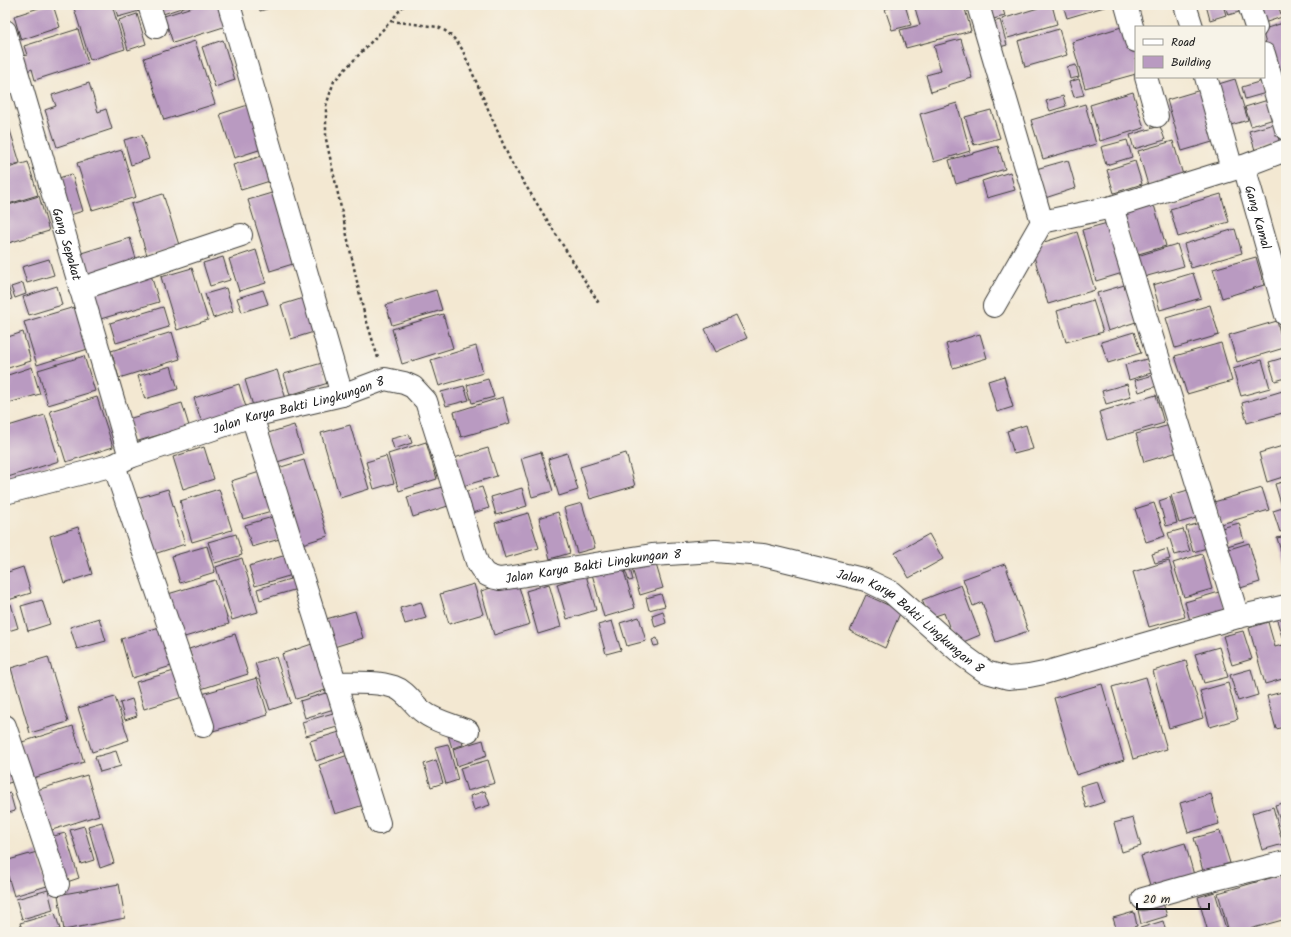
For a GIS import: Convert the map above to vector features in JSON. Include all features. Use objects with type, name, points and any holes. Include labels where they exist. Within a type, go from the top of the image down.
[{"type":"street","points":[[149,5],[156,27]]},
{"type":"street","points":[[229,5],[342,395]]},
{"type":"street","points":[[978,5],[1042,222],[994,306]]},
{"type":"street","points":[[1126,5],[1135,37]]},
{"type":"street","points":[[1185,5],[1192,26]]},
{"type":"street","points":[[1249,5],[1256,26]]},
{"type":"street","name":"Gang Sepakat","points":[[5,31],[80,289],[122,461],[203,726]]},
{"type":"street","points":[[1265,57],[1286,129]]},
{"type":"street","points":[[1146,78],[1157,116]]},
{"type":"street","name":"Gang Kamal","points":[[1206,78],[1238,168],[1286,315]]},
{"type":"street","points":[[1042,222],[1112,207],[1238,168],[1286,150]]},
{"type":"street","points":[[1112,207],[1238,617]]},
{"type":"street","points":[[80,289],[241,235]]},
{"type":"street","name":"Jalan Karya Bakti Lingkungan 8","points":[[5,494],[122,461],[252,416],[342,395],[385,379],[404,383],[413,387],[426,401],[476,562],[485,575],[492,578],[500,579],[652,555],[715,551],[763,555],[866,580],[891,592],[964,656],[986,672],[1008,678],[1044,673],[1238,617],[1286,606]]},
{"type":"street","points":[[252,416],[379,822]]},
{"type":"street","points":[[335,683],[378,684],[396,687],[405,693],[423,712],[468,731]]},
{"type":"street","points":[[5,726],[58,884]]},
{"type":"street","points":[[1143,899],[1203,882],[1286,862]]},
{"type":"path","points":[[385,379],[363,309],[326,139],[326,106],[334,81],[391,21],[404,5]]},
{"type":"path","points":[[391,21],[438,27],[454,38],[462,49],[511,162],[600,305]]},
{"type":"building","points":[[48,5],[53,5],[60,27],[21,40],[14,16]]},
{"type":"building","points":[[73,5],[112,5],[125,49],[90,60]]},
{"type":"building","points":[[114,5],[141,5],[143,10],[118,17]]},
{"type":"building","points":[[160,5],[190,5],[163,14]]},
{"type":"building","points":[[198,5],[226,5],[233,24],[173,43],[164,16]]},
{"type":"building","points":[[258,5],[280,5],[260,11]]},
{"type":"building","points":[[905,5],[911,25],[892,30],[885,9]]},
{"type":"building","points":[[925,5],[964,5],[971,31],[906,48],[900,30],[920,25],[915,8]]},
{"type":"building","points":[[1052,5],[1057,24],[1008,38],[1002,19]]},
{"type":"building","points":[[1063,5],[1111,5],[1067,18]]},
{"type":"building","points":[[1206,5],[1223,5],[1226,15],[1210,20]]},
{"type":"building","points":[[1225,5],[1241,5],[1243,11],[1228,15]]},
{"type":"building","points":[[1252,5],[1278,5],[1282,17],[1258,25]]},
{"type":"building","points":[[1002,6],[1005,16],[989,20],[987,10]]},
{"type":"building","points":[[137,14],[146,44],[128,50],[119,20]]},
{"type":"building","points":[[1000,20],[1007,45],[1000,47],[993,22]]},
{"type":"building","points":[[1286,22],[1286,78],[1277,81],[1265,40],[1265,29]]},
{"type":"building","points":[[1128,25],[1135,48],[1135,74],[1085,88],[1072,42]]},
{"type":"building","points":[[78,29],[88,63],[35,80],[32,69],[27,71],[22,56],[27,55],[24,46]]},
{"type":"building","points":[[1059,29],[1067,55],[1025,67],[1018,41]]},
{"type":"building","points":[[961,39],[972,78],[931,92],[926,75],[941,71],[934,46]]},
{"type":"building","points":[[223,40],[235,80],[215,87],[202,47]]},
{"type":"building","points":[[195,41],[215,104],[164,120],[144,58]]},
{"type":"building","points":[[1076,65],[1079,77],[1070,79],[1067,67]]},
{"type":"building","points":[[5,72],[10,87],[5,89]]},
{"type":"building","points":[[1079,79],[1084,95],[1074,97],[1069,82]]},
{"type":"building","points":[[1235,79],[1248,120],[1224,127],[1212,86]]},
{"type":"building","points":[[1262,81],[1266,93],[1245,99],[1242,87]]},
{"type":"building","points":[[89,83],[98,112],[106,109],[112,129],[57,147],[45,110],[56,106],[52,95]]},
{"type":"building","points":[[1204,89],[1219,140],[1182,151],[1167,100]]},
{"type":"building","points":[[1133,92],[1144,128],[1100,141],[1090,105]]},
{"type":"building","points":[[1063,96],[1066,106],[1050,111],[1046,101]]},
{"type":"building","points":[[1268,100],[1274,119],[1251,126],[1245,107]]},
{"type":"building","points":[[957,103],[970,151],[934,162],[920,114]]},
{"type":"building","points":[[251,104],[265,148],[234,158],[220,114]]},
{"type":"building","points":[[1085,104],[1096,144],[1043,159],[1031,120]]},
{"type":"building","points":[[991,110],[1000,138],[974,145],[965,117]]},
{"type":"building","points":[[5,114],[20,163],[5,167]]},
{"type":"building","points":[[1274,124],[1280,143],[1255,150],[1249,131]]},
{"type":"building","points":[[1160,126],[1165,140],[1134,149],[1130,135]]},
{"type":"building","points":[[142,135],[149,159],[131,165],[124,140]]},
{"type":"building","points":[[1127,140],[1132,157],[1106,165],[1101,147]]},
{"type":"building","points":[[1173,141],[1183,175],[1148,185],[1138,151]]},
{"type":"building","points":[[998,146],[1005,169],[956,184],[949,160]]},
{"type":"building","points":[[122,150],[136,197],[92,210],[77,163]]},
{"type":"building","points":[[265,155],[273,180],[241,190],[233,165]]},
{"type":"building","points":[[1068,160],[1076,188],[1045,198],[1036,169]]},
{"type":"building","points":[[1135,161],[1142,184],[1114,193],[1107,170]]},
{"type":"building","points":[[28,162],[38,195],[5,205],[5,169]]},
{"type":"building","points":[[1010,172],[1015,190],[987,198],[982,181]]},
{"type":"building","points":[[72,174],[83,211],[63,217],[52,180]]},
{"type":"building","points":[[275,192],[296,263],[270,271],[248,200]]},
{"type":"building","points":[[163,194],[179,245],[147,255],[131,204]]},
{"type":"building","points":[[1221,194],[1229,222],[1178,237],[1170,209]]},
{"type":"building","points":[[39,196],[49,231],[5,244],[5,206]]},
{"type":"building","points":[[1154,205],[1166,246],[1135,255],[1123,214]]},
{"type":"building","points":[[1111,222],[1126,272],[1096,281],[1082,230]]},
{"type":"building","points":[[1235,229],[1242,253],[1191,268],[1184,244]]},
{"type":"building","points":[[1077,232],[1095,290],[1048,304],[1031,246]]},
{"type":"building","points":[[130,238],[137,262],[82,279],[75,255]]},
{"type":"building","points":[[1177,244],[1184,266],[1140,278],[1134,257]]},
{"type":"building","points":[[256,250],[266,283],[239,291],[229,259]]},
{"type":"building","points":[[223,257],[230,280],[210,286],[203,263]]},
{"type":"building","points":[[1256,257],[1264,285],[1222,298],[1213,269]]},
{"type":"building","points":[[49,259],[54,275],[27,283],[22,267]]},
{"type":"building","points":[[192,268],[208,320],[177,330],[161,277]]},
{"type":"building","points":[[1193,273],[1201,298],[1160,310],[1153,285]]},
{"type":"building","points":[[151,275],[159,302],[97,320],[89,294]]},
{"type":"building","points":[[5,276],[12,299],[5,301]]},
{"type":"building","points":[[23,283],[26,294],[15,298],[11,287]]},
{"type":"building","points":[[1128,284],[1139,321],[1108,331],[1097,293]]},
{"type":"building","points":[[57,286],[62,305],[29,315],[23,297]]},
{"type":"building","points":[[226,288],[233,311],[213,318],[205,294]]},
{"type":"building","points":[[263,290],[268,304],[242,312],[237,298]]},
{"type":"building","points":[[436,290],[442,310],[392,325],[386,305]]},
{"type":"building","points":[[307,297],[317,331],[291,339],[281,305]]},
{"type":"building","points":[[1093,300],[1103,332],[1066,342],[1057,311]]},
{"type":"building","points":[[1210,305],[1219,335],[1175,348],[1166,318]]},
{"type":"building","points":[[78,306],[91,348],[37,365],[24,322]]},
{"type":"building","points":[[163,307],[169,327],[116,343],[110,323]]},
{"type":"building","points":[[443,314],[453,348],[402,364],[392,329]]},
{"type":"building","points":[[736,315],[747,338],[716,352],[705,329]]},
{"type":"building","points":[[1277,321],[1284,348],[1237,362],[1229,335]]},
{"type":"building","points":[[23,332],[31,361],[5,369],[5,338]]},
{"type":"building","points":[[172,332],[180,359],[119,378],[111,351]]},
{"type":"building","points":[[1134,332],[1141,353],[1108,363],[1101,342]]},
{"type":"building","points":[[980,334],[987,358],[953,368],[946,344]]},
{"type":"building","points":[[1221,343],[1232,381],[1187,394],[1175,356]]},
{"type":"building","points":[[476,346],[483,373],[439,386],[431,360]]},
{"type":"building","points":[[84,356],[95,391],[48,405],[38,370]]},
{"type":"building","points":[[1286,357],[1286,378],[1275,381],[1269,362]]},
{"type":"building","points":[[1150,358],[1154,372],[1129,380],[1125,365]]},
{"type":"building","points":[[1262,360],[1270,388],[1241,396],[1233,369]]},
{"type":"building","points":[[322,363],[328,383],[290,395],[284,374]]},
{"type":"building","points":[[171,366],[178,389],[145,399],[138,376]]},
{"type":"building","points":[[32,367],[40,394],[5,404],[5,376]]},
{"type":"building","points":[[277,370],[286,399],[254,409],[245,380]]},
{"type":"building","points":[[1154,375],[1157,386],[1139,392],[1135,380]]},
{"type":"building","points":[[1004,376],[1013,407],[997,412],[988,381]]},
{"type":"building","points":[[488,379],[494,397],[472,403],[467,385]]},
{"type":"building","points":[[239,384],[248,414],[203,427],[194,398]]},
{"type":"building","points":[[1127,384],[1131,397],[1106,404],[1102,391]]},
{"type":"building","points":[[464,386],[469,400],[446,406],[441,392]]},
{"type":"building","points":[[1286,390],[1286,412],[1247,423],[1242,403]]},
{"type":"building","points":[[1156,395],[1164,423],[1107,440],[1099,412]]},
{"type":"building","points":[[97,397],[113,447],[66,462],[50,411]]},
{"type":"building","points":[[503,397],[510,423],[461,437],[454,412]]},
{"type":"building","points":[[182,403],[189,426],[135,442],[128,419]]},
{"type":"building","points":[[45,415],[59,461],[8,477],[5,468],[5,427]]},
{"type":"building","points":[[294,425],[303,454],[274,463],[265,434]]},
{"type":"building","points":[[350,425],[369,489],[340,498],[321,433]]},
{"type":"building","points":[[1026,425],[1033,449],[1014,454],[1007,431]]},
{"type":"building","points":[[1170,425],[1178,452],[1144,462],[1136,434]]},
{"type":"building","points":[[409,434],[412,443],[394,449],[391,439]]},
{"type":"building","points":[[426,442],[437,479],[399,491],[388,454]]},
{"type":"building","points":[[1286,445],[1286,476],[1267,482],[1259,453]]},
{"type":"building","points":[[204,447],[214,479],[183,489],[173,457]]},
{"type":"building","points":[[488,448],[497,476],[463,486],[454,458]]},
{"type":"building","points":[[541,452],[553,491],[532,497],[521,458]]},
{"type":"building","points":[[567,453],[578,490],[559,496],[548,459]]},
{"type":"building","points":[[626,453],[635,486],[590,499],[580,467]]},
{"type":"building","points":[[386,456],[394,483],[374,489],[366,462]]},
{"type":"building","points":[[304,460],[328,536],[302,544],[278,468]]},
{"type":"building","points":[[263,471],[275,510],[243,519],[231,481]]},
{"type":"building","points":[[1286,481],[1286,506],[1282,507],[1275,484]]},
{"type":"building","points":[[442,487],[448,506],[413,517],[407,497]]},
{"type":"building","points":[[482,487],[489,508],[470,514],[464,492]]},
{"type":"building","points":[[522,488],[527,506],[496,515],[491,497]]},
{"type":"building","points":[[1195,488],[1203,516],[1179,523],[1171,495]]},
{"type":"building","points":[[1262,488],[1269,510],[1221,524],[1214,502]]},
{"type":"building","points":[[168,489],[185,544],[154,554],[137,498]]},
{"type":"building","points":[[219,489],[232,530],[192,542],[180,501]]},
{"type":"building","points":[[1170,497],[1177,523],[1166,526],[1159,501]]},
{"type":"building","points":[[582,503],[595,548],[577,553],[564,508]]},
{"type":"building","points":[[1154,503],[1165,536],[1146,542],[1135,509]]},
{"type":"building","points":[[1286,507],[1286,530],[1280,532],[1273,511]]},
{"type":"building","points":[[558,512],[570,553],[550,559],[539,518]]},
{"type":"building","points":[[528,513],[539,548],[505,558],[495,523]]},
{"type":"building","points":[[276,516],[283,538],[252,547],[245,525]]},
{"type":"building","points":[[1203,522],[1210,547],[1193,552],[1186,527]]},
{"type":"building","points":[[1239,523],[1244,541],[1224,547],[1218,529]]},
{"type":"building","points":[[78,527],[92,574],[64,583],[50,536]]},
{"type":"building","points":[[1183,529],[1190,551],[1175,555],[1168,533]]},
{"type":"building","points":[[236,534],[242,555],[215,563],[208,542]]},
{"type":"building","points":[[929,534],[943,559],[909,578],[895,553]]},
{"type":"building","points":[[1286,536],[1286,568],[1277,538]]},
{"type":"building","points":[[1249,543],[1260,582],[1237,589],[1226,550]]},
{"type":"building","points":[[207,546],[215,572],[180,583],[172,556]]},
{"type":"building","points":[[1167,549],[1170,559],[1155,563],[1152,554]]},
{"type":"building","points":[[293,553],[299,573],[255,586],[249,566]]},
{"type":"building","points":[[1202,554],[1212,589],[1184,597],[1173,563]]},
{"type":"building","points":[[242,558],[258,612],[232,620],[216,567]]},
{"type":"building","points":[[655,561],[663,588],[640,595],[632,568]]},
{"type":"building","points":[[1169,561],[1185,617],[1149,627],[1133,572]]},
{"type":"building","points":[[1005,564],[1028,631],[996,642],[982,602],[973,606],[963,579]]},
{"type":"building","points":[[622,565],[635,608],[604,617],[592,574]]},
{"type":"building","points":[[23,567],[31,593],[5,601],[5,573]]},
{"type":"building","points":[[630,569],[633,580],[629,581],[625,570]]},
{"type":"building","points":[[586,575],[596,610],[567,619],[557,584]]},
{"type":"building","points":[[300,576],[304,587],[260,600],[257,589]]},
{"type":"building","points":[[215,580],[229,624],[181,638],[168,594]]},
{"type":"building","points":[[517,580],[530,624],[494,635],[481,591]]},
{"type":"building","points":[[474,584],[483,614],[449,624],[440,594]]},
{"type":"building","points":[[549,584],[561,627],[538,634],[526,591]]},
{"type":"building","points":[[961,585],[980,635],[956,645],[944,613],[929,618],[922,600]]},
{"type":"building","points":[[1219,592],[1225,611],[1190,621],[1185,602]]},
{"type":"building","points":[[661,594],[665,606],[649,610],[646,598]]},
{"type":"building","points":[[866,595],[901,611],[885,648],[850,631]]},
{"type":"building","points":[[42,600],[50,624],[28,631],[21,606]]},
{"type":"building","points":[[421,602],[426,618],[405,624],[400,608]]},
{"type":"building","points":[[11,604],[18,628],[5,632],[5,606]]},
{"type":"building","points":[[355,611],[363,638],[334,647],[326,619]]},
{"type":"building","points":[[663,611],[666,623],[655,627],[652,615]]},
{"type":"building","points":[[1286,614],[1286,635],[1282,637],[1276,617]]},
{"type":"building","points":[[639,617],[646,641],[627,646],[620,623]]},
{"type":"building","points":[[99,618],[106,641],[77,649],[70,627]]},
{"type":"building","points":[[612,621],[621,650],[606,654],[598,625]]},
{"type":"building","points":[[1268,622],[1275,647],[1286,644],[1286,678],[1265,684],[1249,628]]},
{"type":"building","points":[[166,625],[178,664],[132,678],[121,639]]},
{"type":"building","points":[[1243,631],[1252,659],[1232,665],[1223,636]]},
{"type":"building","points":[[235,634],[248,674],[201,689],[189,649]]},
{"type":"building","points":[[657,638],[659,645],[654,646],[652,640]]},
{"type":"building","points":[[318,642],[332,688],[296,699],[282,654]]},
{"type":"building","points":[[1219,647],[1228,677],[1204,683],[1195,654]]},
{"type":"building","points":[[48,657],[68,722],[30,733],[11,668]]},
{"type":"building","points":[[276,657],[291,703],[270,710],[255,663]]},
{"type":"building","points":[[1186,661],[1203,718],[1169,728],[1153,671]]},
{"type":"building","points":[[181,669],[189,695],[144,709],[136,682]]},
{"type":"building","points":[[1251,669],[1258,695],[1238,701],[1230,675]]},
{"type":"building","points":[[1146,677],[1167,749],[1133,759],[1112,687]]},
{"type":"building","points":[[257,678],[268,715],[213,731],[202,694]]},
{"type":"building","points":[[1228,683],[1238,719],[1210,727],[1200,691]]},
{"type":"building","points":[[1102,684],[1124,760],[1076,775],[1054,698]]},
{"type":"building","points":[[332,691],[337,708],[305,718],[300,701]]},
{"type":"building","points":[[1286,691],[1286,727],[1276,729],[1267,696]]},
{"type":"building","points":[[115,697],[129,740],[92,752],[78,708]]},
{"type":"building","points":[[132,699],[137,716],[125,720],[120,703]]},
{"type":"building","points":[[340,711],[344,725],[306,736],[302,722]]},
{"type":"building","points":[[73,726],[84,762],[30,779],[19,743]]},
{"type":"building","points":[[346,730],[352,749],[316,761],[310,741]]},
{"type":"building","points":[[459,732],[463,745],[452,748],[448,735]]},
{"type":"building","points":[[483,740],[487,756],[457,766],[453,749]]},
{"type":"building","points":[[448,744],[458,780],[446,784],[435,747]]},
{"type":"building","points":[[116,751],[121,766],[100,772],[95,757]]},
{"type":"building","points":[[354,753],[370,803],[335,814],[319,765]]},
{"type":"building","points":[[436,760],[443,783],[431,787],[424,764]]},
{"type":"building","points":[[488,760],[495,783],[467,791],[460,768]]},
{"type":"building","points":[[5,761],[12,782],[5,784]]},
{"type":"building","points":[[87,775],[99,815],[49,831],[37,790]]},
{"type":"building","points":[[1097,781],[1104,802],[1086,808],[1080,786]]},
{"type":"building","points":[[485,791],[490,805],[474,810],[470,796]]},
{"type":"building","points":[[10,793],[15,811],[5,814],[5,795]]},
{"type":"building","points":[[1211,794],[1219,824],[1188,833],[1180,803]]},
{"type":"building","points":[[1286,802],[1286,841],[1275,805]]},
{"type":"building","points":[[1273,807],[1283,844],[1262,850],[1252,813]]},
{"type":"building","points":[[1133,818],[1141,846],[1122,852],[1114,823]]},
{"type":"building","points":[[102,822],[114,863],[100,868],[88,826]]},
{"type":"building","points":[[84,826],[94,860],[81,864],[70,830]]},
{"type":"building","points":[[1220,831],[1230,863],[1203,871],[1194,838]]},
{"type":"building","points":[[65,833],[79,878],[61,884],[47,838]]},
{"type":"building","points":[[1185,843],[1194,875],[1151,888],[1141,856]]},
{"type":"building","points":[[37,852],[47,886],[14,896],[5,866],[5,861]]},
{"type":"building","points":[[1281,875],[1286,891],[1286,919],[1239,932],[1229,932],[1218,893]]},
{"type":"building","points":[[119,884],[125,918],[64,930],[58,895]]},
{"type":"building","points":[[48,890],[53,910],[22,919],[16,899]]},
{"type":"building","points":[[1215,892],[1227,932],[1208,932],[1198,897]]},
{"type":"building","points":[[1163,903],[1167,916],[1141,924],[1138,910]]},
{"type":"building","points":[[1134,912],[1137,926],[1117,931],[1113,918]]},
{"type":"building","points":[[55,913],[60,929],[49,932],[23,932],[20,923]]},
{"type":"building","points":[[1163,921],[1166,932],[1127,932]]}]
